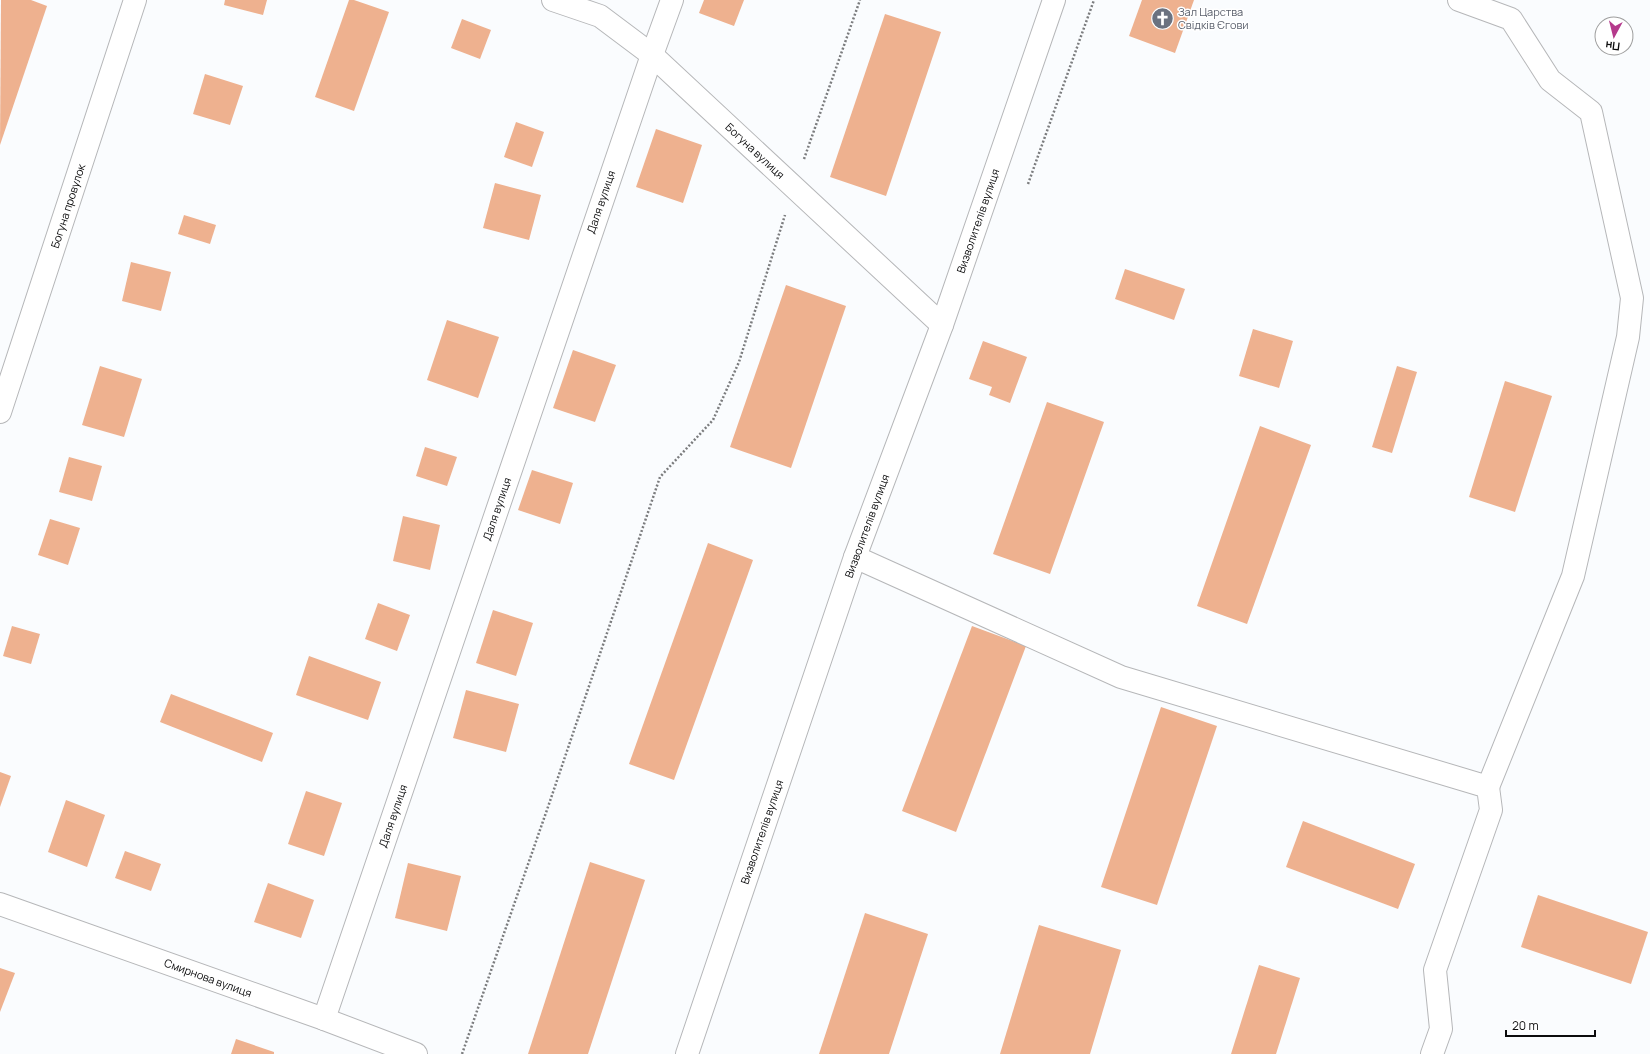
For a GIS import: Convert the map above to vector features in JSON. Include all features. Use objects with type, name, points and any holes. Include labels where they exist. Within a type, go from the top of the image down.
[{"type":"street","name":"Богуна провулок","points":[[0,412],[135,0]]},
{"type":"street","name":"Богуна вулиця","points":[[553,0],[600,16],[652,55],[942,325]]},
{"type":"street","name":"Даля вулиця","points":[[324,1018],[672,0]]},
{"type":"street","name":"Визволителів вулиця","points":[[687,1054],[855,557],[942,325],[1054,0]]},
{"type":"street","points":[[1432,1054],[1441,1029],[1435,970],[1491,810],[1488,787],[1573,576],[1628,337],[1632,298],[1591,112],[1550,80],[1511,19],[1459,0]]},
{"type":"street","points":[[855,557],[1121,676],[1488,787]]},
{"type":"street","name":"Смирнова вулиця","points":[[0,904],[324,1018],[416,1054]]},
{"type":"path","points":[[462,1054],[660,477],[714,420],[739,362],[794,186],[860,0]]},
{"type":"path","points":[[1028,184],[1094,0]]},
{"type":"building","points":[[1,0],[31,0],[47,6],[0,145]]},
{"type":"building","points":[[225,0],[267,0],[263,15],[224,5]]},
{"type":"building","points":[[349,0],[354,0],[389,12],[354,111],[315,97]]},
{"type":"building","points":[[704,0],[744,0],[734,26],[699,13]]},
{"type":"building","name":"Зал Царства Свідків Єгови","points":[[1142,0],[1194,0],[1175,53],[1129,36]]},
{"type":"building","points":[[885,14],[941,32],[886,196],[830,177]]},
{"type":"building","points":[[462,19],[491,30],[480,59],[451,48]]},
{"type":"building","points":[[205,74],[243,86],[230,125],[193,114]]},
{"type":"building","points":[[516,122],[544,132],[532,167],[504,157]]},
{"type":"building","points":[[656,129],[702,145],[683,203],[636,187]]},
{"type":"building","points":[[495,183],[541,195],[529,240],[483,228]]},
{"type":"building","points":[[184,215],[216,225],[210,244],[178,234]]},
{"type":"building","points":[[131,262],[171,272],[161,311],[122,301]]},
{"type":"building","points":[[1125,269],[1185,289],[1174,320],[1115,299]]},
{"type":"building","points":[[786,285],[846,306],[791,468],[730,447]]},
{"type":"building","points":[[447,320],[499,337],[478,398],[427,380]]},
{"type":"building","points":[[1253,329],[1293,341],[1279,388],[1239,376]]},
{"type":"building","points":[[983,341],[1027,357],[1010,403],[989,395],[992,387],[969,379]]},
{"type":"building","points":[[573,350],[616,365],[595,422],[553,408]]},
{"type":"building","points":[[100,366],[142,379],[124,437],[82,425]]},
{"type":"building","points":[[1397,366],[1417,372],[1392,453],[1372,447]]},
{"type":"building","points":[[1505,381],[1552,396],[1515,512],[1469,497]]},
{"type":"building","points":[[1047,402],[1104,422],[1050,574],[993,554]]},
{"type":"building","points":[[1260,426],[1311,445],[1247,624],[1197,606]]},
{"type":"building","points":[[425,447],[457,457],[447,486],[416,476]]},
{"type":"building","points":[[69,457],[102,466],[92,501],[59,492]]},
{"type":"building","points":[[532,470],[573,483],[560,524],[518,510]]},
{"type":"building","points":[[403,516],[440,525],[430,570],[393,561]]},
{"type":"building","points":[[50,519],[80,528],[68,565],[38,555]]},
{"type":"building","points":[[708,543],[753,560],[674,780],[629,764]]},
{"type":"building","points":[[378,603],[410,615],[397,651],[365,639]]},
{"type":"building","points":[[493,610],[533,623],[516,676],[476,663]]},
{"type":"building","points":[[12,626],[40,634],[31,664],[3,656]]},
{"type":"building","points":[[972,626],[1026,646],[956,832],[902,811]]},
{"type":"building","points":[[309,656],[381,682],[368,720],[296,695]]},
{"type":"building","points":[[466,690],[519,704],[506,752],[453,738]]},
{"type":"building","points":[[171,694],[273,733],[262,762],[160,722]]},
{"type":"building","points":[[1161,707],[1217,726],[1157,905],[1101,887]]},
{"type":"building","points":[[0,772],[11,776],[0,807]]},
{"type":"building","points":[[306,791],[342,803],[324,856],[288,844]]},
{"type":"building","points":[[66,800],[105,815],[87,867],[48,852]]},
{"type":"building","points":[[1303,821],[1415,864],[1398,909],[1286,867]]},
{"type":"building","points":[[125,851],[161,864],[151,891],[115,878]]},
{"type":"building","points":[[590,862],[645,880],[588,1054],[528,1054]]},
{"type":"building","points":[[408,863],[461,876],[447,931],[395,918]]},
{"type":"building","points":[[268,883],[314,900],[301,938],[254,922]]},
{"type":"building","points":[[1538,895],[1648,932],[1631,984],[1521,947]]},
{"type":"building","points":[[865,913],[928,934],[889,1054],[819,1054]]},
{"type":"building","points":[[1039,925],[1121,950],[1090,1054],[1000,1054]]},
{"type":"building","points":[[1259,965],[1300,978],[1276,1054],[1231,1054]]},
{"type":"building","points":[[0,968],[15,973],[0,1012]]},
{"type":"building","points":[[236,1039],[274,1052],[274,1054],[231,1054]]},
{"type":"place","name":"Зал Царства Свідків Єгови","points":[[1162,18]]}]
